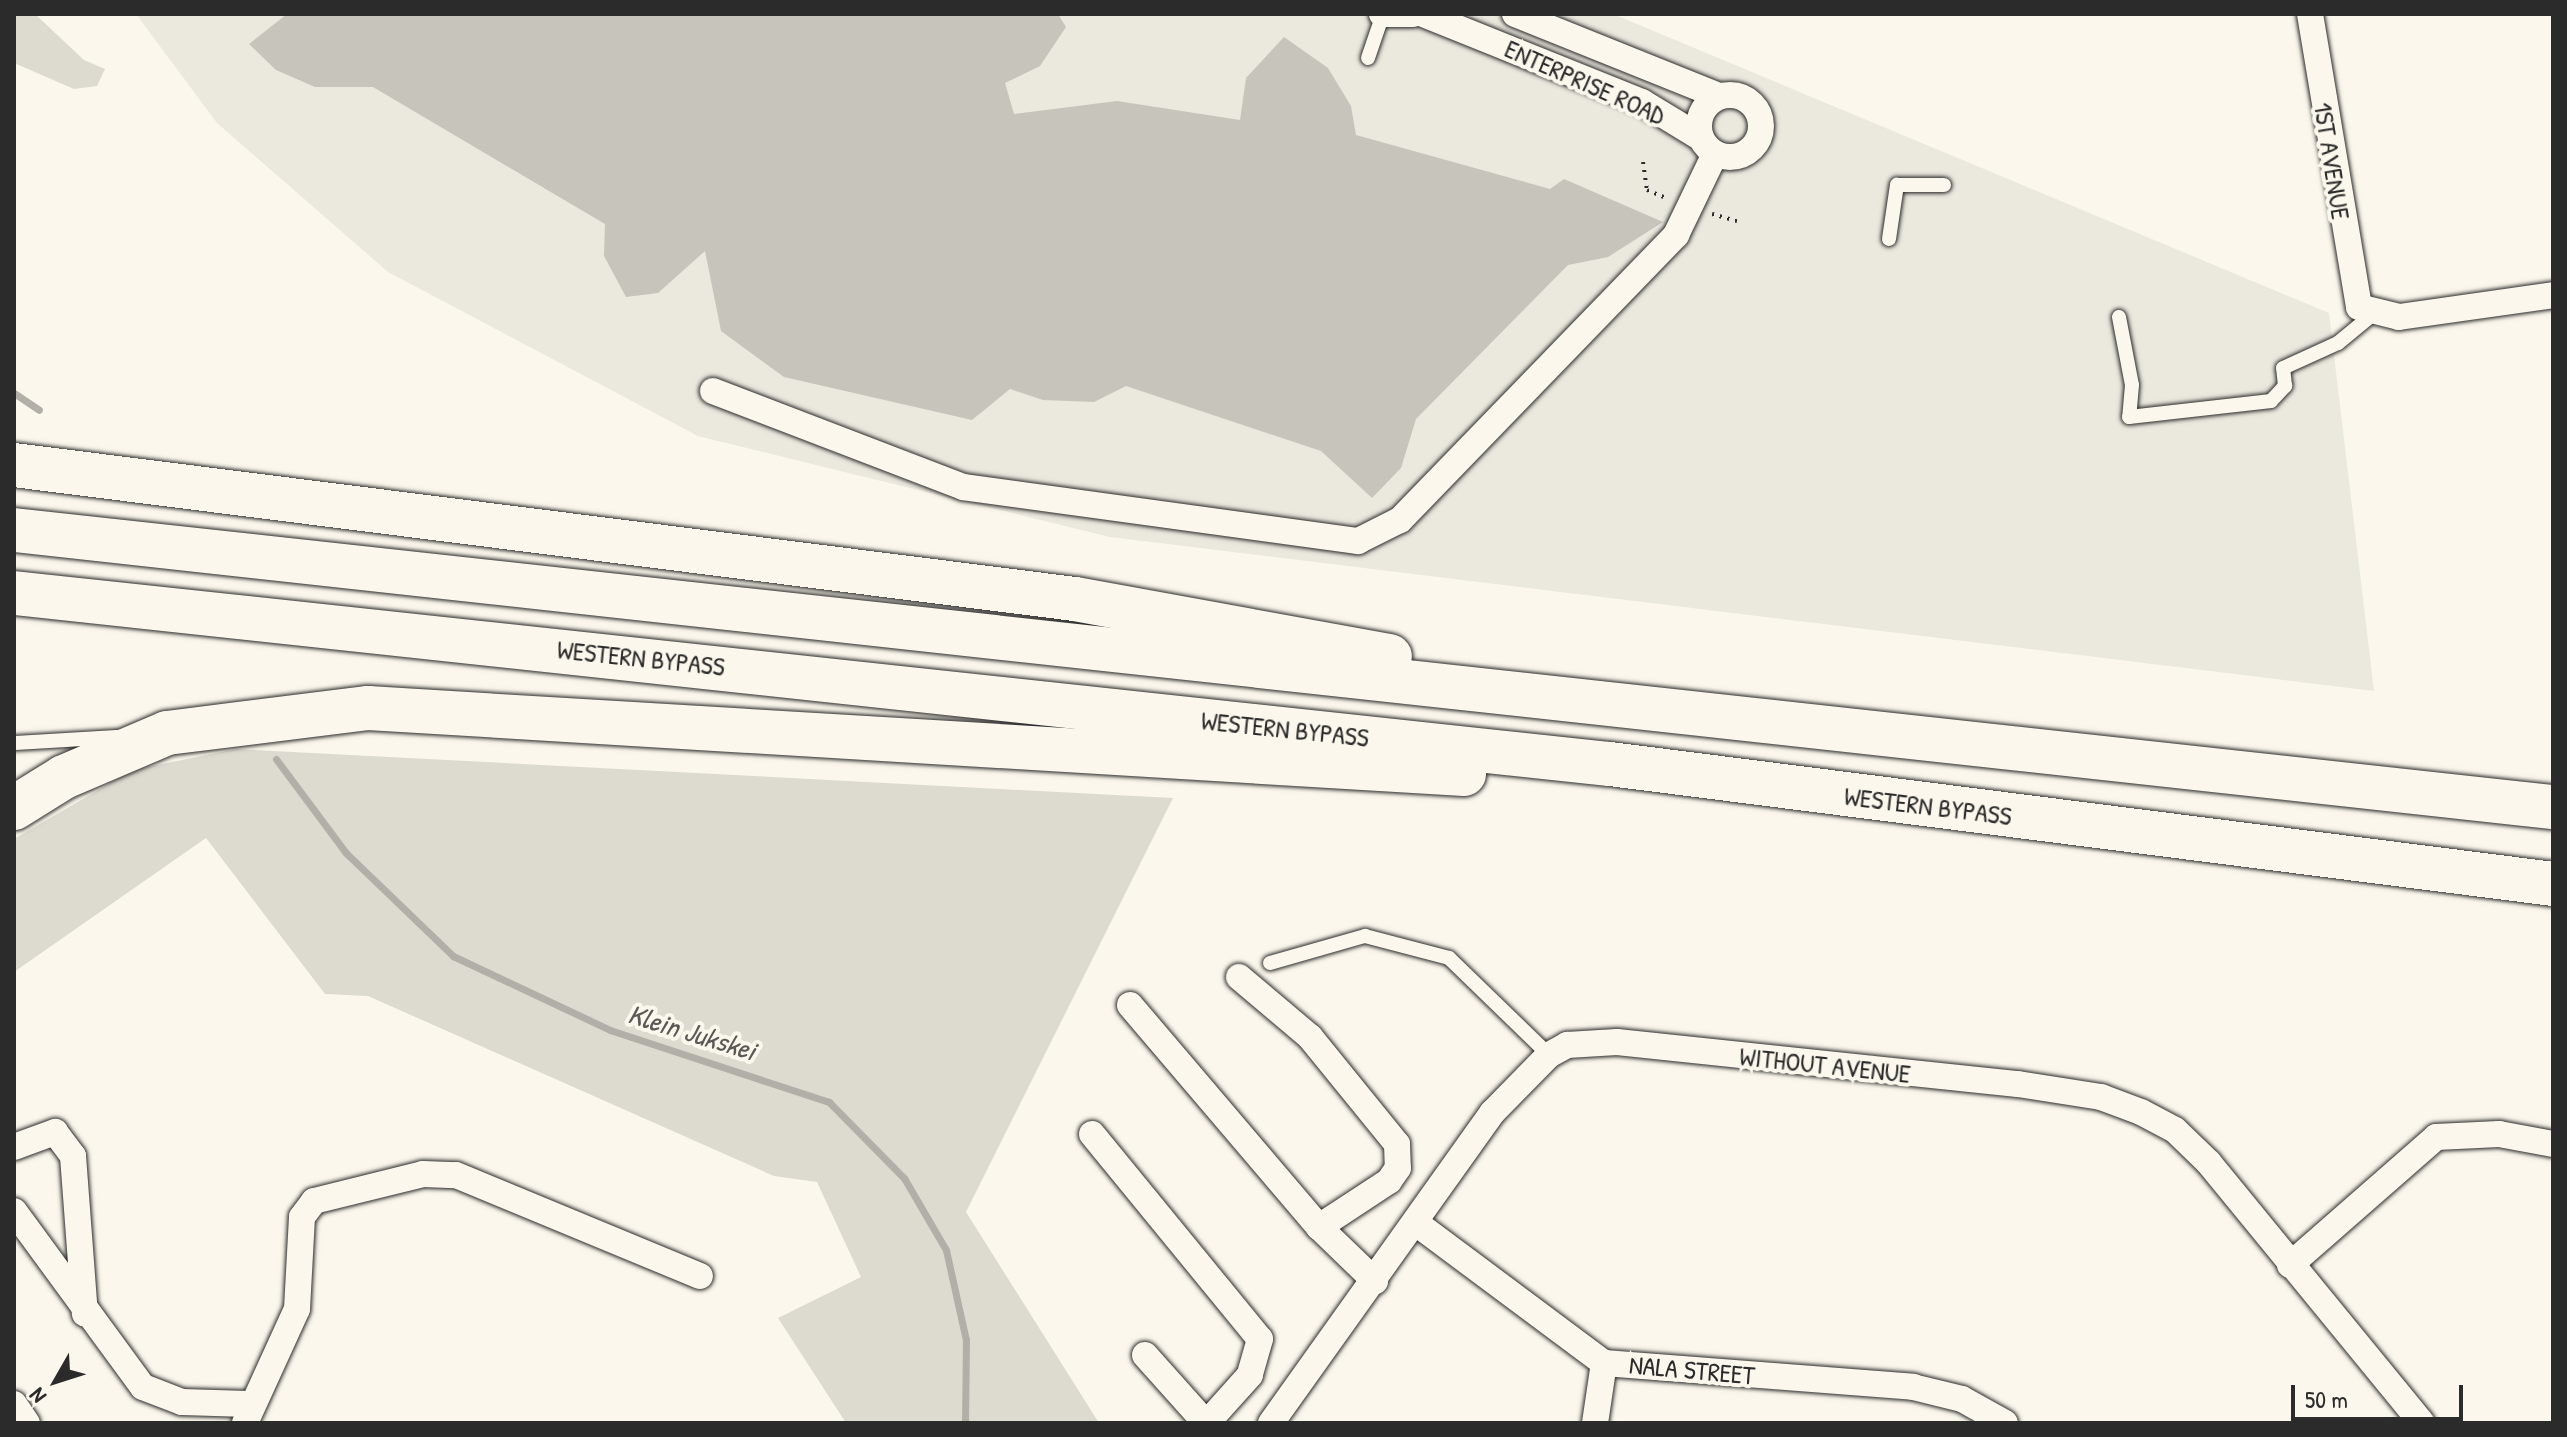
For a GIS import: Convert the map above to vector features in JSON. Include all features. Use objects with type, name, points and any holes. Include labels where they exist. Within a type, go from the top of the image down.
[{"type":"highway","points":[[14,465],[1075,599],[1351,648],[1643,711]]},
{"type":"highway","points":[[14,530],[1643,711],[2553,807]]},
{"type":"highway","name":"WESTERN BYPASS","points":[[14,593],[1610,764],[2553,884]]},
{"type":"highway","points":[[14,808],[64,777],[167,733],[303,711],[440,709],[1352,771],[1517,773],[1610,764]]},
{"type":"street","points":[[1383,14],[1413,14]]},
{"type":"street","name":"ENTERPRISE ROAD","points":[[1423,14],[1642,102],[1708,146]]},
{"type":"street","name":"ENTERPRISE ROAD","points":[[1515,14],[1719,96]]},
{"type":"street","name":"1ST AVENUE","points":[[2310,14],[2366,311]]},
{"type":"street","points":[[713,391],[963,487],[1358,541],[1400,520],[1676,235],[1708,146],[1700,116],[1719,96],[1751,102],[1761,129],[1746,153],[1708,146]]},
{"type":"street","points":[[2366,311],[2553,295]]},
{"type":"street","points":[[1239,977],[1310,1037],[1397,1144],[1398,1168],[1389,1181],[1319,1227]]},
{"type":"street","points":[[1130,1005],[1319,1227],[1375,1281]]},
{"type":"street","name":"WITHOUT AVENUE","points":[[1271,1423],[1492,1113],[1549,1055],[1567,1045],[1617,1042],[2101,1097],[2175,1130],[2422,1423]]},
{"type":"street","points":[[14,1147],[55,1132],[73,1156],[85,1314]]},
{"type":"street","points":[[1092,1134],[1260,1339],[1250,1375],[1206,1423],[1145,1355]]},
{"type":"street","points":[[2290,1265],[2436,1137],[2499,1134],[2553,1144]]},
{"type":"street","points":[[14,1211],[128,1372],[161,1398],[246,1414],[304,1286],[308,1204],[423,1174],[482,1185],[700,1276]]},
{"type":"street","name":"NALA STREET","points":[[1416,1223],[1604,1363],[1913,1387],[1962,1399],[2005,1423]]},
{"type":"street","points":[[1595,1423],[1604,1363]]},
{"type":"street","points":[[14,1404],[27,1423]]},
{"type":"lane","points":[[1368,58],[1383,14]]},
{"type":"lane","points":[[1889,239],[1897,185],[1944,185]]},
{"type":"lane","points":[[2119,317],[2132,385],[2129,417],[2271,401],[2285,386],[2283,368],[2338,343],[2366,311]]},
{"type":"lane","points":[[14,743],[167,733]]},
{"type":"lane","points":[[1270,963],[1365,936],[1449,958],[1549,1055]]},
{"type":"shaded area","points":[[14,14],[35,14],[84,60],[105,69],[97,86],[74,89],[14,63]]},
{"type":"shaded area","points":[[136,14],[1613,14],[2329,313],[2374,691],[1110,537],[698,436],[388,272],[217,123]]},
{"type":"shaded area","points":[[236,749],[1173,798],[966,1212],[1099,1423],[846,1423],[778,1318],[861,1277],[817,1182],[774,1176],[368,996],[325,994],[206,838],[14,972],[14,839],[133,770]]},
{"type":"building","points":[[287,14],[1058,14],[1066,27],[1040,66],[1005,83],[1014,114],[1117,101],[1240,120],[1246,78],[1284,37],[1328,68],[1351,106],[1356,135],[1550,189],[1564,179],[1663,222],[1608,257],[1568,265],[1416,419],[1401,468],[1372,498],[1321,451],[1126,386],[1094,402],[1043,400],[1010,389],[972,420],[784,377],[721,331],[705,251],[658,293],[626,297],[604,256],[605,224],[373,87],[315,87],[276,70],[249,44]]},
{"type":"waterway","name":"Klein Jukskei","points":[[14,393],[39,410]]},
{"type":"waterway","name":"Klein Jukskei","points":[[276,759],[346,853],[453,956],[610,1030],[829,1102],[904,1178],[946,1250],[966,1340],[965,1423]]}]
